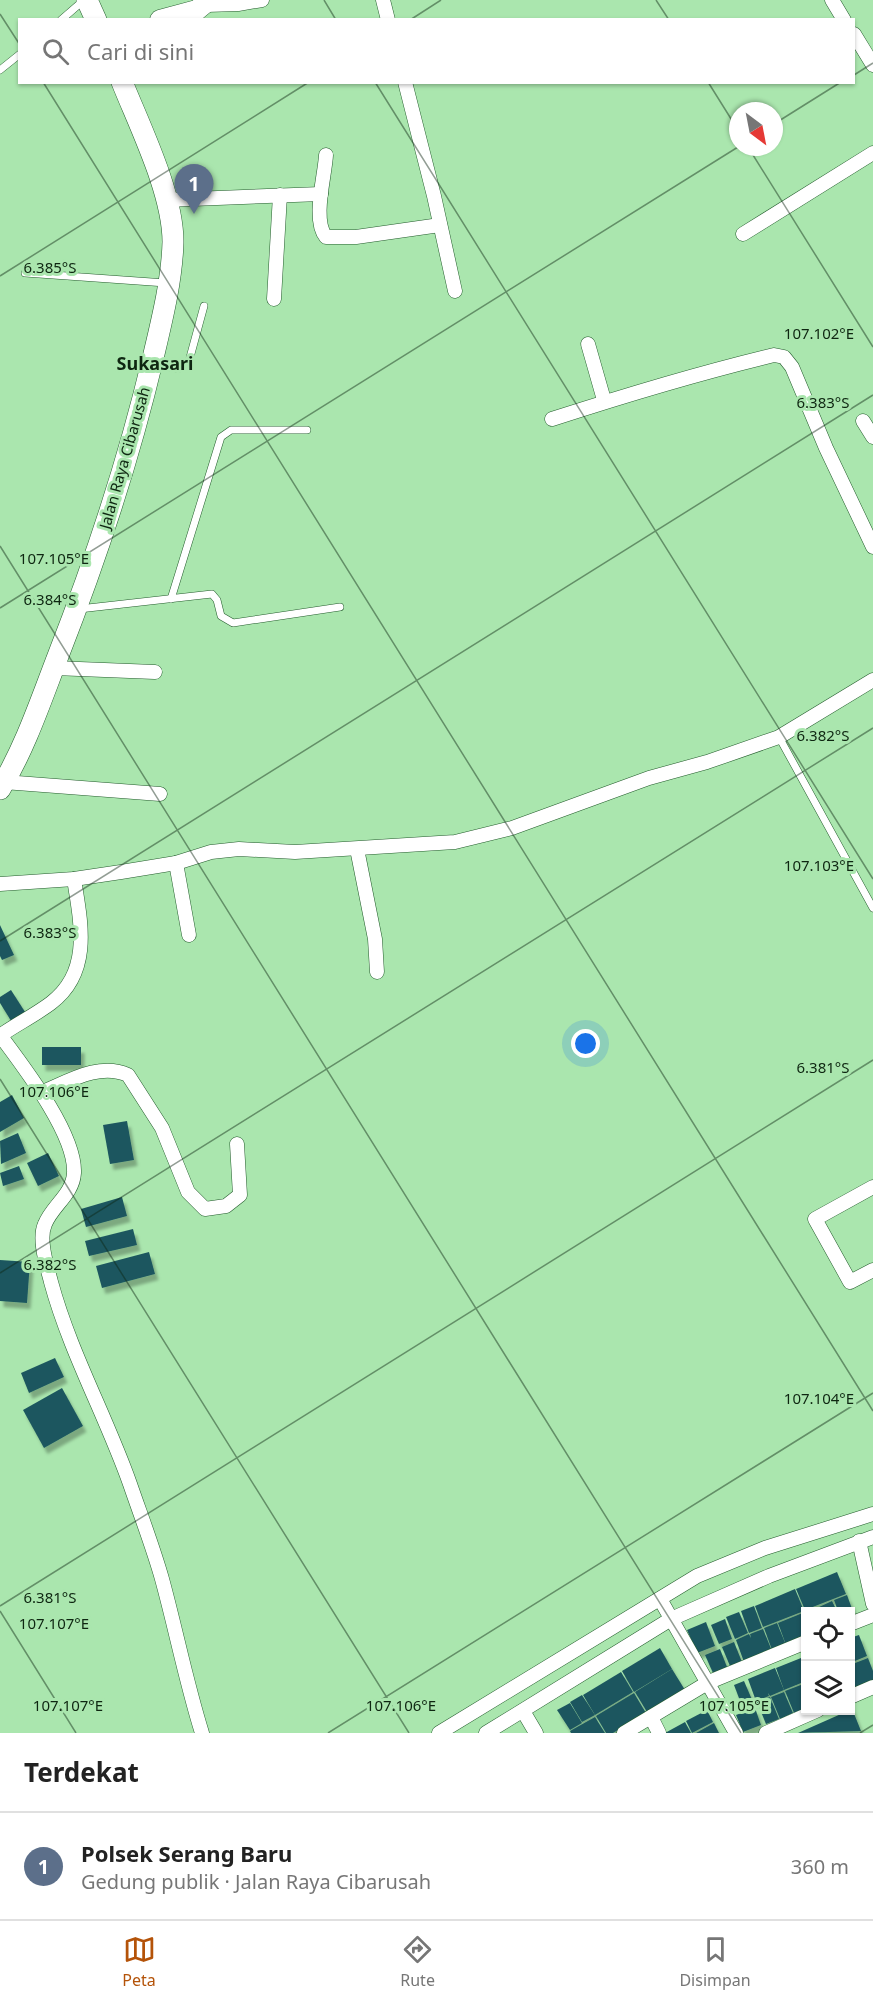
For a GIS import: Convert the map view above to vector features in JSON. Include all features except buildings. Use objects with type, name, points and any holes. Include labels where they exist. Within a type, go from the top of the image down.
[{"type":"main road","points":[[86,0],[95,18]]},
{"type":"main road","name":"Jalan Raya Cibarusah","points":[[2,785],[54,668],[125,465],[151,364],[168,283],[172,241],[166,200],[149,148],[123,84]]},
{"type":"street","points":[[167,18],[197,10],[208,2],[238,4],[262,0]]},
{"type":"street","points":[[383,0],[388,18]]},
{"type":"street","points":[[832,0],[843,18]]},
{"type":"street","points":[[855,36],[873,65]]},
{"type":"street","points":[[405,84],[454,291]]},
{"type":"street","points":[[743,234],[873,153]]},
{"type":"street","points":[[326,155],[321,194],[322,232],[326,237],[356,237],[440,225]]},
{"type":"street","points":[[166,200],[321,194]]},
{"type":"street","points":[[274,299],[280,195]]},
{"type":"street","points":[[588,344],[604,400]]},
{"type":"street","points":[[552,419],[604,400],[774,355],[784,357],[792,367],[826,448],[873,547]]},
{"type":"street","points":[[863,421],[873,437]]},
{"type":"street","points":[[54,668],[155,672]]},
{"type":"street","points":[[0,884],[74,879],[176,863],[211,852],[239,849],[295,852],[455,842],[512,828],[649,778],[707,762],[779,737],[873,680]]},
{"type":"street","points":[[2,785],[160,794]]},
{"type":"street","points":[[357,849],[375,939],[377,972]]},
{"type":"street","points":[[176,863],[189,935]]},
{"type":"street","points":[[74,879],[82,928],[80,964],[59,996],[0,1035],[43,1092],[63,1134],[74,1174],[69,1190],[45,1223],[42,1233],[51,1280],[63,1319],[124,1466],[145,1526],[162,1579],[186,1682],[202,1733]]},
{"type":"street","points":[[43,1092],[102,1071],[119,1071],[128,1075],[162,1128],[188,1192],[205,1209],[226,1206],[240,1195],[237,1144]]},
{"type":"street","points":[[873,1187],[815,1219],[850,1282],[873,1270]]},
{"type":"street","points":[[439,1733],[697,1576],[723,1564],[873,1514]]},
{"type":"street","points":[[486,1733],[672,1619],[769,1576],[873,1537]]},
{"type":"street","points":[[859,1541],[873,1604]]},
{"type":"street","points":[[660,1599],[736,1733]]},
{"type":"street","points":[[855,1622],[873,1615]]},
{"type":"street","points":[[624,1733],[709,1682],[801,1644]]},
{"type":"street","points":[[855,1695],[873,1687]]},
{"type":"street","points":[[523,1711],[536,1733]]},
{"type":"street","points":[[766,1733],[807,1715]]},
{"type":"street","points":[[651,1718],[659,1733]]},
{"type":"lane","points":[[64,18],[86,0]]},
{"type":"lane","points":[[0,70],[18,56]]},
{"type":"lane","points":[[25,273],[168,283]]},
{"type":"lane","points":[[151,364],[181,369],[185,366],[189,361],[204,306]]},
{"type":"lane","points":[[171,599],[221,437],[231,430],[307,430]]},
{"type":"lane","points":[[76,609],[212,594],[217,600],[221,616],[233,623],[340,607]]},
{"type":"lane","points":[[779,737],[873,908]]},
{"type":"place","name":"Polsek Serang Baru","points":[[194,214]]},
{"type":"district","name":"Sukasari","points":[[155,364]]}]
